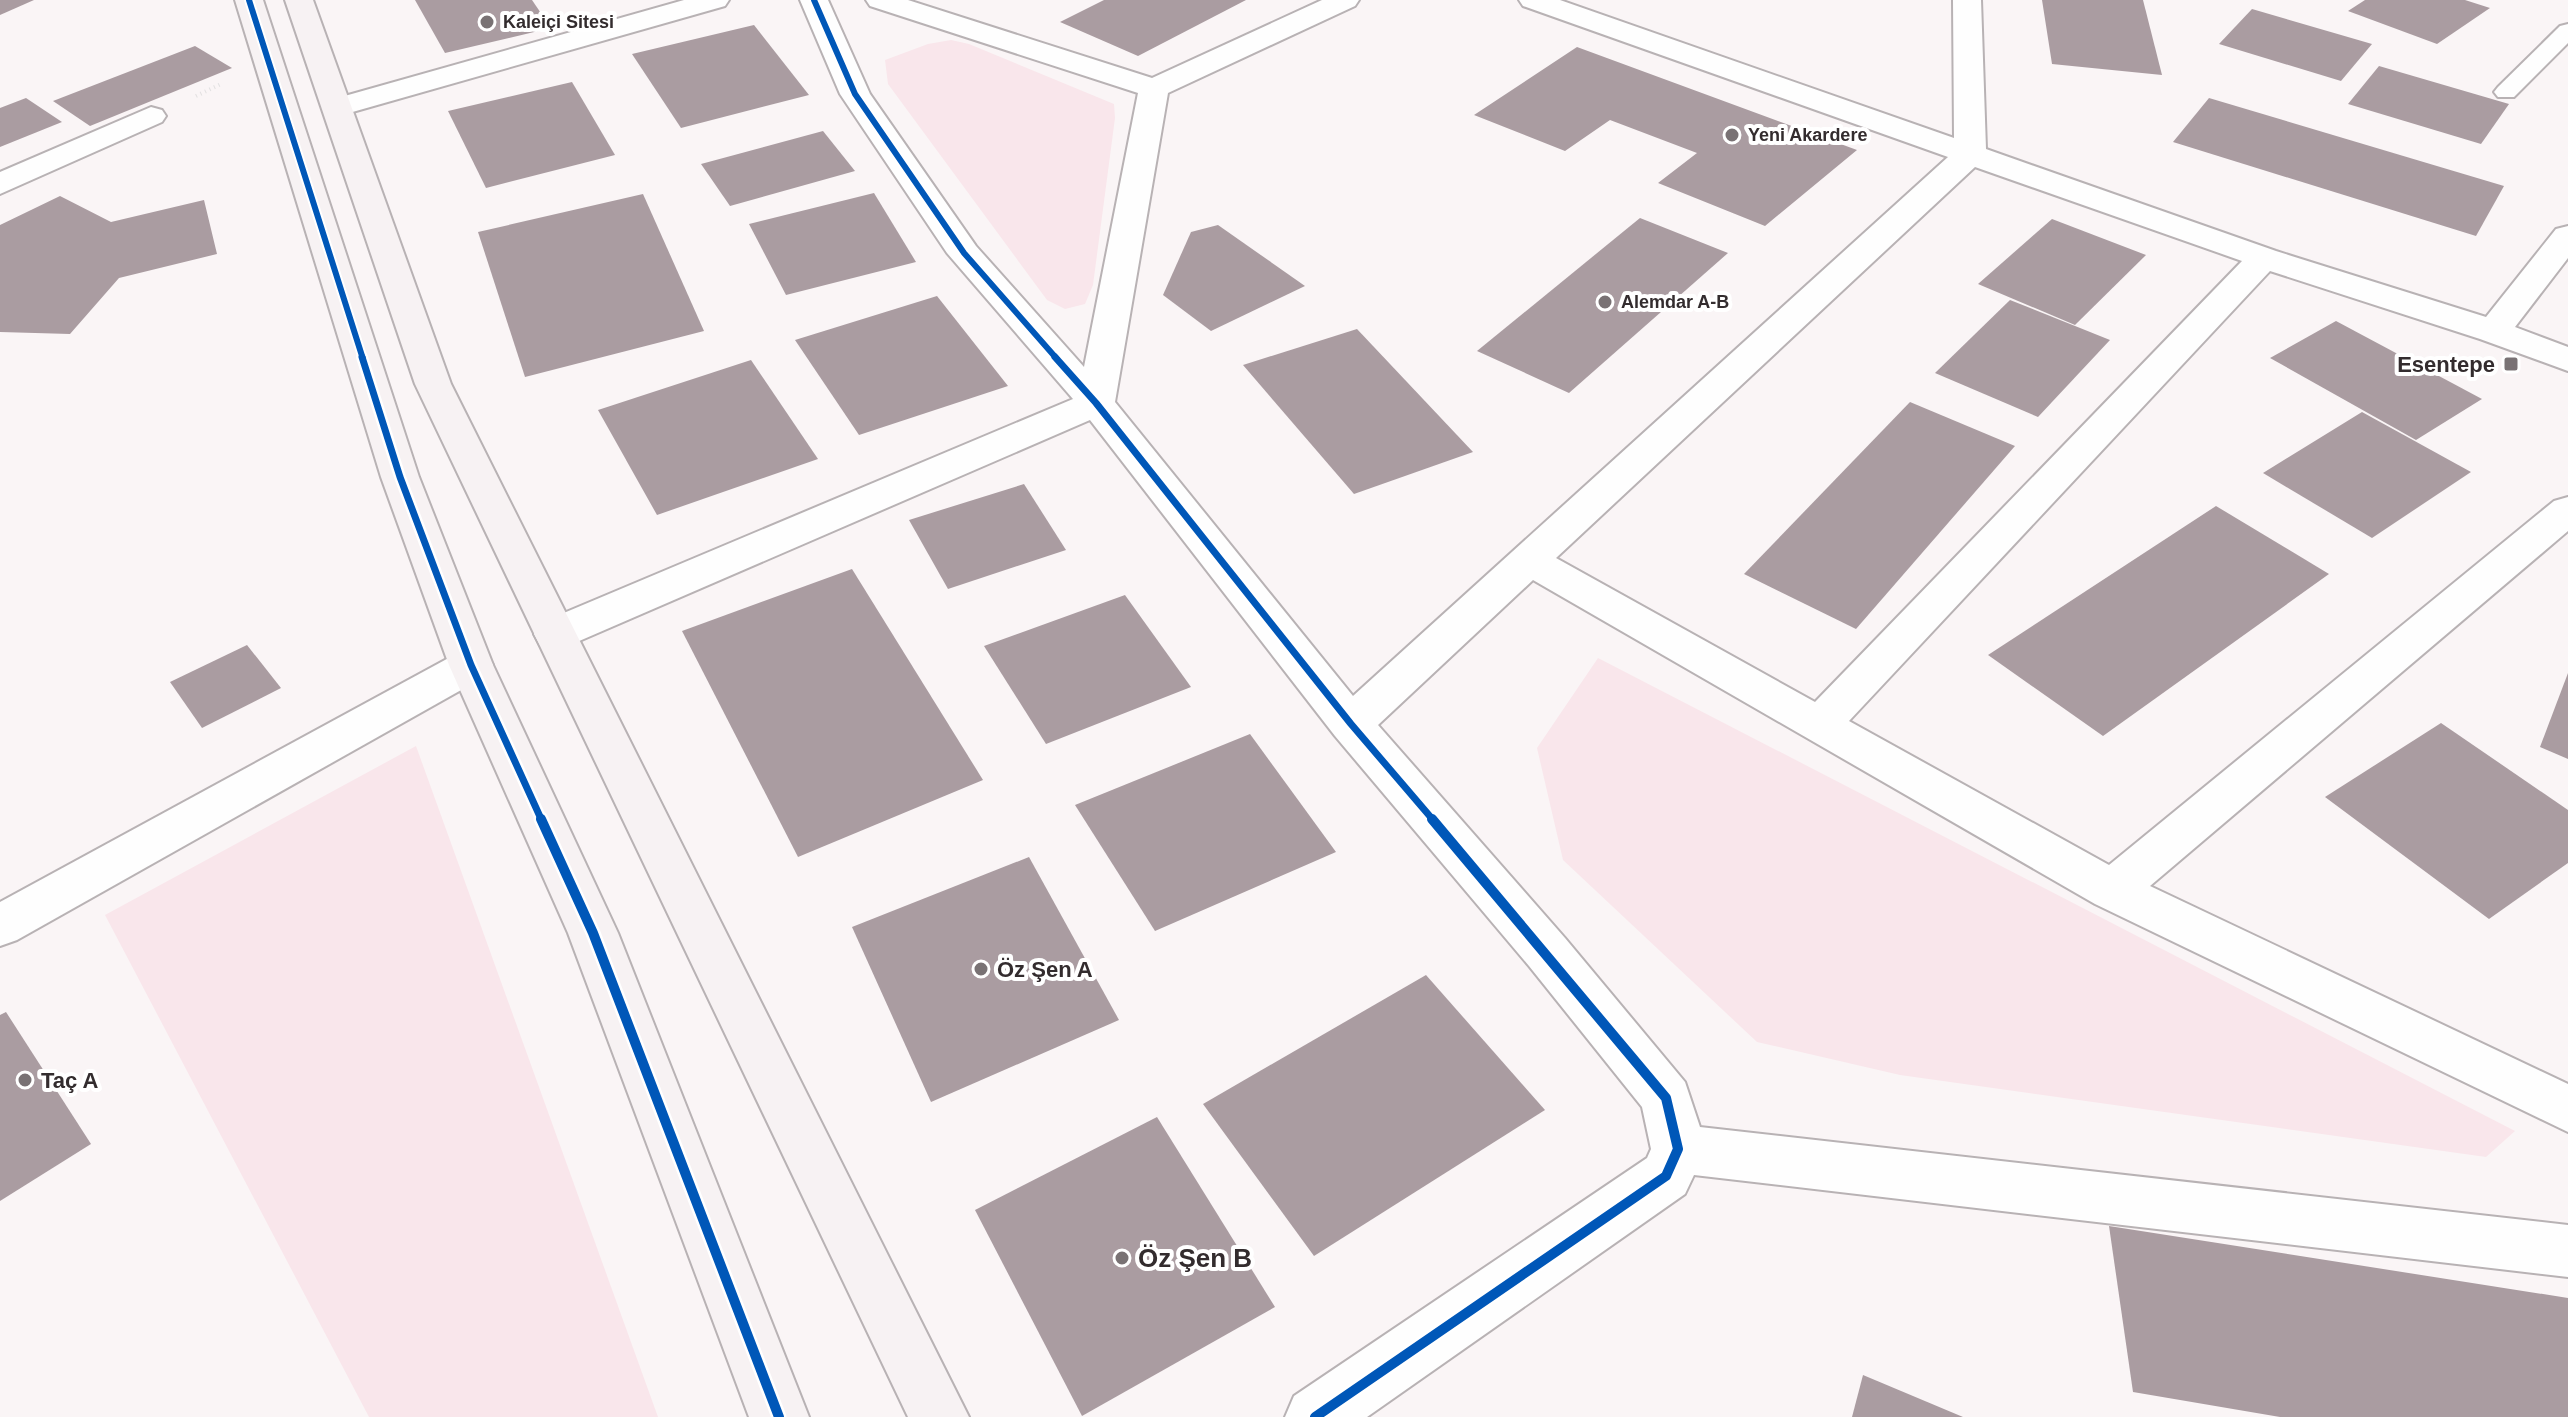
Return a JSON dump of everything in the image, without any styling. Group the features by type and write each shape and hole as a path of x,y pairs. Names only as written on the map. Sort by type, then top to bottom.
{"main road":[{"path":"249,0 400,477 471,665 593,933 779,1417"},
{"path":"299,0 433,384 939,1417"}],"street":[{"path":"338,107 715,0"},
{"path":"814,0 855,94 964,253 1096,403 1351,724 1547,952 1666,1098 1678,1149 1666,1176 1315,1417"},
{"path":"880,0 1154,88 1345,0"},
{"path":"1533,0 2264,258 2493,331 2568,360"},
{"path":"1351,724 1970,154 1967,0"},
{"path":"1096,403 1154,88"},
{"path":"0,184 151,116"},
{"path":"2493,331 2568,236"},
{"path":"1820,724 2264,258"},
{"path":"555,634 1096,403"},
{"path":"2112,890 2568,510"},
{"path":"1530,561 2112,890 2568,1109"},
{"path":"0,926 471,665"},
{"path":"1678,1149 2568,1251"}],"lane":[{"path":"2506,92 2568,31"}],"path":[{"path":"151,116 270,62"}],"shaded area":[{"path":"951,40 969,44 1114,104 1115,118 1093,285 1085,304 1065,309 1047,300 888,84 885,60 928,44"},
{"path":"1598,658 2515,1131 2486,1157 1900,1075 1757,1042 1563,860 1537,748"},
{"path":"416,746 658,1417 369,1417 105,915"}],"building":[{"path":"0,0 34,0 0,15"},
{"name":"Kaleiçi Sitesi","path":"415,0 532,0 551,28 445,53"},
{"path":"1104,0 1246,0 1138,56 1060,22"},
{"path":"2042,0 2143,0 2162,75 2052,64"},
{"path":"2365,0 2465,0 2490,8 2437,44 2348,11"},
{"path":"2252,9 2372,44 2341,81 2219,44"},
{"path":"754,25 809,95 681,128 632,54"},
{"path":"195,46 232,68 90,126 53,101"},
{"name":"Yeni Akardere","path":"1577,47 1857,150 1765,226 1658,183 1697,153 1610,120 1565,151 1474,115"},
{"path":"2379,66 2509,104 2481,144 2348,104"},
{"path":"572,82 615,155 486,188 448,111"},
{"path":"26,98 62,122 0,147 0,108"},
{"path":"2209,98 2504,186 2476,236 2173,142"},
{"path":"823,131 855,171 730,206 701,164"},
{"path":"874,193 916,262 786,295 749,224"},
{"path":"643,194 704,331 525,377 478,232"},
{"path":"60,196 111,222 204,200 217,254 119,278 70,334 0,332 0,225"},
{"name":"Alemdar A-B","path":"1640,218 1728,253 1569,393 1477,351"},
{"path":"2052,219 2146,255 2075,325 1978,284"},
{"path":"1218,225 1305,286 1211,331 1163,295 1191,232"},
{"path":"937,296 1008,386 859,435 795,340"},
{"path":"2010,300 2110,340 2038,417 1935,373"},
{"path":"2336,321 2482,399 2416,440 2270,358"},
{"path":"1357,329 1473,452 1354,494 1243,365"},
{"path":"751,360 818,459 657,515 598,410"},
{"path":"1910,402 2015,446 1856,629 1744,574"},
{"path":"2362,412 2471,472 2372,538 2263,473"},
{"path":"1024,484 1066,550 948,589 909,520"},
{"path":"2216,506 2329,574 2103,736 1988,655"},
{"path":"852,569 983,780 798,857 682,631"},
{"path":"1125,595 1191,687 1046,744 984,646"},
{"path":"247,645 281,688 202,728 170,682"},
{"path":"2568,673 2568,759 2540,747"},
{"path":"2441,723 2568,810 2568,863 2489,919 2325,797"},
{"path":"1250,734 1336,852 1155,931 1075,805"},
{"name":"Öz Şen A","path":"1029,857 1119,1020 931,1102 852,927"},
{"path":"1426,975 1545,1110 1314,1256 1203,1104"},
{"name":"Taç A","path":"6,1012 91,1144 0,1201 0,1015"},
{"name":"Öz Şen B","path":"1157,1117 1275,1307 1082,1416 975,1210"},
{"path":"2109,1226 2568,1298 2568,1417 2280,1417 2133,1392"},
{"path":"1863,1375 1963,1417 1852,1417"}],"cycle path":[{"path":"249,0 400,477 471,665 593,933 779,1417"},
{"path":"814,0 855,94 964,253 1096,403 1351,724 1547,952 1666,1098 1678,1149 1666,1176 1315,1417"}],"place":[{"name":"Kaleiçi Sitesi","path":"487,22"},
{"name":"Yeni Akardere","path":"1732,135"},
{"name":"Alemdar A-B","path":"1605,302"},
{"name":"Esentepe","path":"2511,364"},
{"name":"Öz Şen A","path":"981,969"},
{"name":"Taç A","path":"25,1080"},
{"name":"Öz Şen B","path":"1122,1258"}]}
